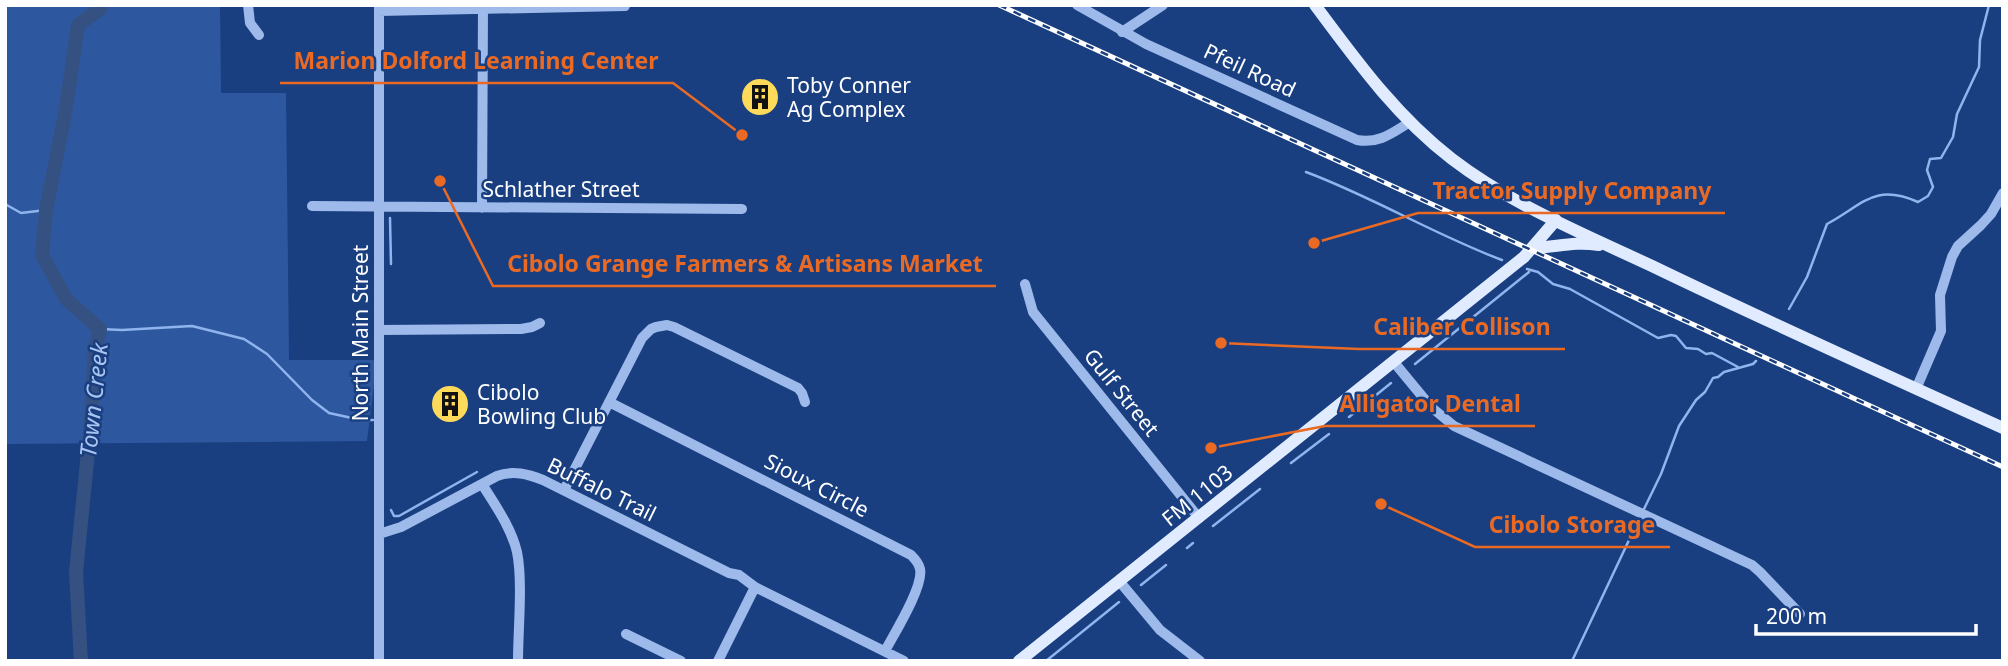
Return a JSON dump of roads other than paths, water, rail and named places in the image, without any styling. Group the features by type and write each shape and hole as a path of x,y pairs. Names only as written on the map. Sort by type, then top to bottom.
{"main road":[{"path":"1315,5 1378,88 1410,122 1475,176 1522,204 1611,247 2003,429"},
{"name":"FM 1103","path":"1019,661 1534,248 1556,220"},
{"path":"1534,248 1564,243 1611,247"}],"street":[{"path":"248,5 250,23 259,36"},
{"name":"Pfeil Road","path":"1077,5 1122,32 1357,140 1368,142 1380,139 1410,122"},
{"path":"1122,32 1164,5"},
{"path":"379,8 625,6"},
{"path":"482,208 483,7"},
{"name":"North Main Street","path":"379,8 379,661"},
{"path":"1916,388 1941,331 1940,295 1952,257 1958,246 1991,214 2003,193"},
{"name":"Schlather Street","path":"312,206 742,209"},
{"name":"Gulf Street","path":"1025,284 1033,313 1199,518"},
{"path":"379,330 521,329 540,323"},
{"path":"564,490 642,338 651,329 667,325 674,327 798,388 805,402"},
{"path":"1393,361 1431,407 1454,426 1752,565 1800,614"},
{"name":"Sioux Circle","path":"609,402 911,555 918,563 921,577 885,651"},
{"name":"Buffalo Trail","path":"379,534 401,527 503,474 516,473 544,480 729,573 739,575 755,587 904,661"},
{"path":"482,484 510,531 517,553 518,661"},
{"path":"1120,582 1160,630 1200,661"},
{"path":"718,661 755,587"},
{"path":"626,634 681,661"}],"waterway":[{"name":"Town Creek","path":"81,661 76,572 91,422 95,350 100,329 66,299 42,255 46,210 66,108 78,25 100,9 101,5"},
{"path":"1789,309 1807,277 1827,224 1860,203 1880,195 1903,197 1918,202 1928,196 1933,187 1927,170 1930,159 1941,158 1953,137 1957,114 1979,67 1980,40 1989,5"},
{"path":"1306,172 1502,260"},
{"path":"5,204 21,213 46,210"},
{"path":"390,218 391,264"},
{"path":"1527,269 1538,272 1553,284 1570,289 1658,338 1676,336 1686,348 1698,349 1706,354 1712,353 1738,367"},
{"path":"1415,364 1529,272"},
{"path":"100,329 192,326 244,339 267,354 312,400 329,413 373,420"},
{"path":"1644,509 1679,426 1696,400 1705,392 1713,378 1756,361"},
{"path":"1349,417 1391,383"},
{"path":"1291,463 1329,434"},
{"path":"391,510 394,516 399,516 477,472"},
{"path":"1213,526 1260,489"},
{"path":"1572,661 1638,521"},
{"path":"1187,548 1193,543"},
{"path":"1141,585 1166,565"},
{"path":"1046,661 1119,602"}],"railway":[{"path":"999,5 2003,467"}],"place":[{"name":"Toby Conner Ag Complex","path":"760,97"},
{"name":"Marion Dolford Learning Center","path":"742,135"},
{"name":"Cibolo Grange Farmers & Artisans Market","path":"440,181"},
{"name":"Tractor Supply Company","path":"1314,243"},
{"name":"Caliber Collison","path":"1221,343"},
{"name":"Cibolo Bowling Club","path":"450,404"},
{"name":"Alligator Dental","path":"1211,448"},
{"name":"Cibolo Storage","path":"1381,504"}]}
